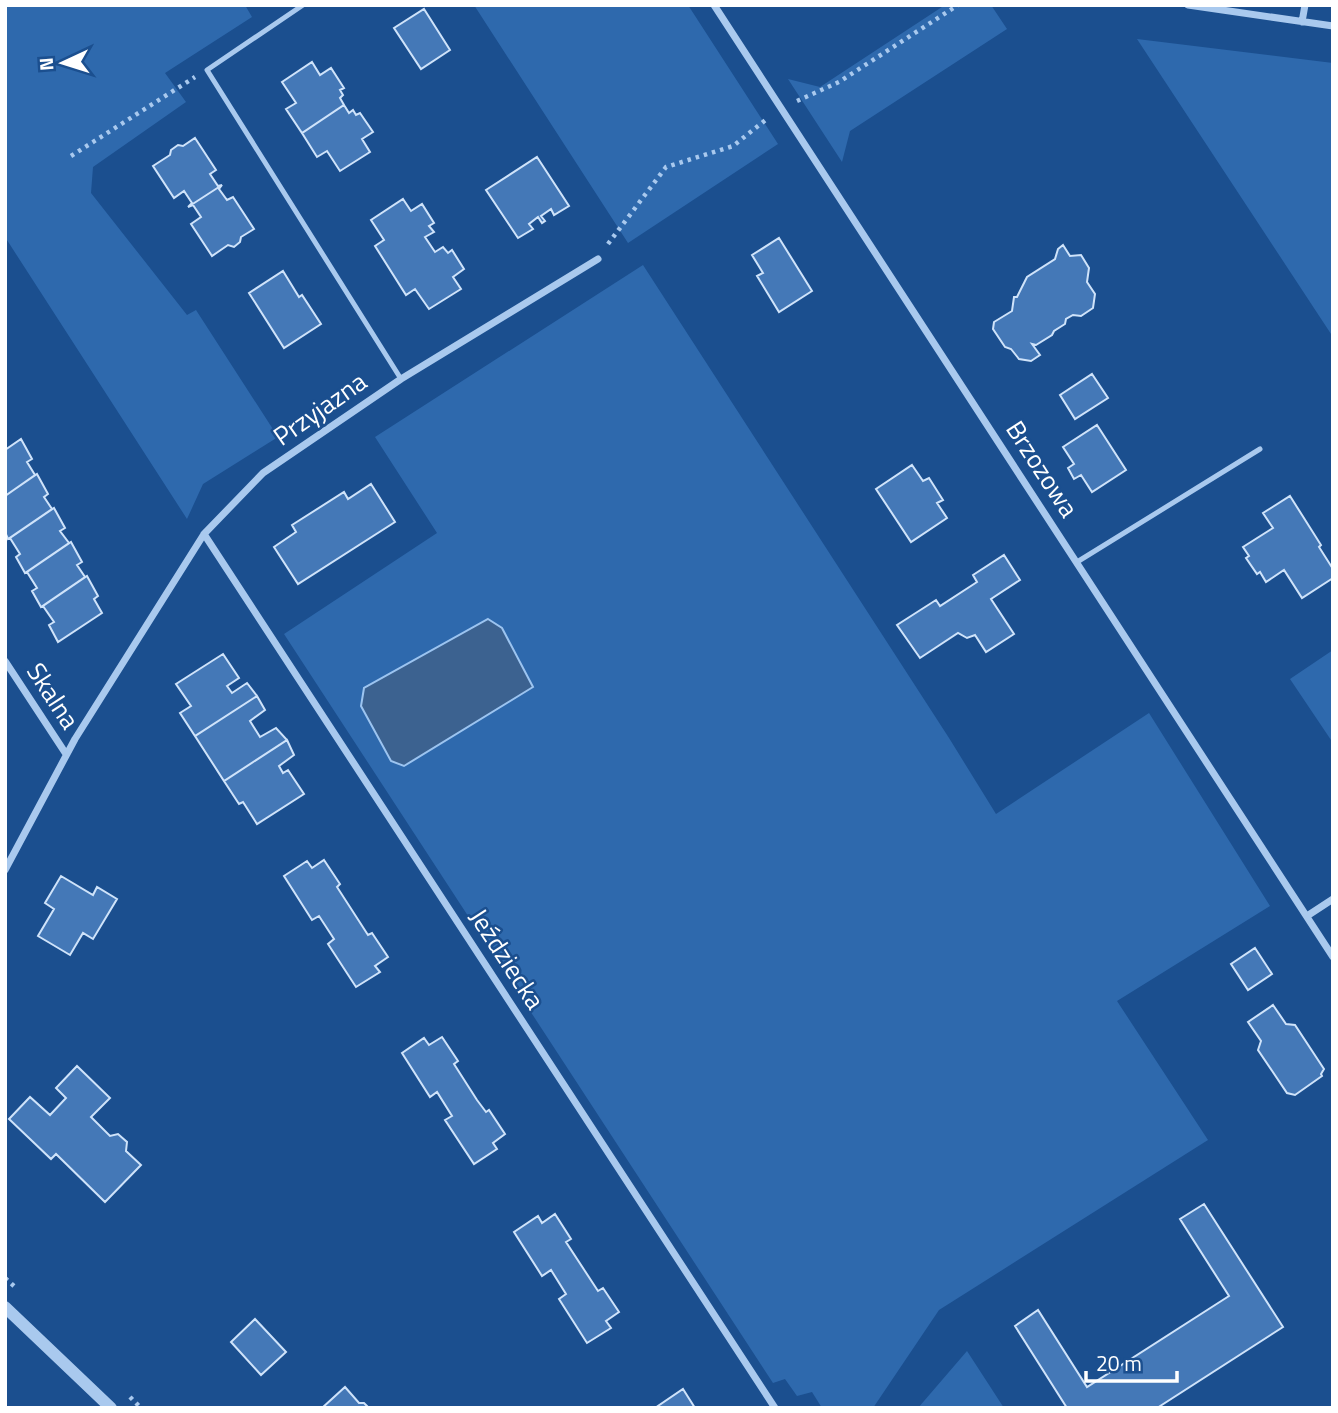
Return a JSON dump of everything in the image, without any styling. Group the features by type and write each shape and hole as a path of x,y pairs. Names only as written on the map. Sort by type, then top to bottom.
{"street":[{"name":"Brzozowa","path":"714,5 1333,957"},
{"path":"1188,5 1333,26"},
{"path":"1302,22 1305,5"},
{"name":"Przyjazna","path":"5,870 66,754 204,534 263,473 401,379 598,259"},
{"name":"Jeździecka","path":"204,534 775,1408"},
{"name":"Skalna","path":"5,661 66,754"},
{"path":"1307,916 1333,899"},
{"path":"5,1307 111,1408"}],"lane":[{"path":"303,5 207,69 401,379"},
{"path":"1077,562 1260,449"}],"path":[{"path":"598,259 666,167 733,146 780,108 839,82 958,5"},
{"path":"71,156 207,69"}],"shaded area":[{"path":"5,5 245,5 252,17 165,73 186,102 93,167 91,193 187,315 196,310 278,437 203,484 187,519 5,237"},
{"path":"474,5 688,5 778,144 628,243"},
{"path":"945,5 991,5 1007,29 850,131 842,162 788,79 820,87"},
{"path":"1137,39 1333,63 1333,337"},
{"path":"643,265 996,814 1149,713 1270,906 1117,1001 1208,1140 939,1310 873,1408 822,1408 812,1392 797,1396 785,1379 773,1383 284,634 437,533 375,437"},
{"path":"488,619 502,628 533,687 404,766 391,761 361,706 364,688"},
{"path":"1333,650 1333,743 1290,679"},
{"path":"967,1351 1004,1408 918,1408"}],"building":[{"path":"424,9 450,50 421,69 394,28"},
{"path":"312,62 320,75 331,68 344,88 340,90 343,95 340,98 344,105 302,133 286,109 296,103 282,82"},
{"path":"344,105 349,113 353,110 356,115 360,113 373,132 362,139 370,152 340,171 327,151 317,157 302,133"},
{"path":"195,138 216,170 210,174 218,186 222,185 188,207 192,203 184,191 174,198 153,166 170,155 171,150 178,145 183,146"},
{"path":"537,157 569,206 554,215 551,209 541,216 545,221 542,223 538,217 529,224 533,229 518,238 486,190"},
{"path":"222,185 219,189 227,200 233,197 254,229 241,237 234,247 228,245 212,256 191,224 201,217 193,205 188,207"},
{"path":"403,199 411,211 422,204 434,223 429,226 434,232 425,237 435,252 443,247 448,253 452,250 464,269 453,277 461,289 429,309 415,289 406,295 375,246 384,240 371,220"},
{"path":"779,238 812,291 779,312 757,276 763,273 752,255"},
{"path":"1063,245 1070,256 1081,255 1089,268 1087,282 1095,294 1093,308 1081,316 1073,315 1066,319 1065,324 1052,335 1036,345 1032,344 1040,355 1031,361 1019,359 1011,349 1005,347 993,329 994,322 1012,311 1014,297 1017,297 1027,277 1055,259 1058,249"},
{"path":"283,271 299,297 302,295 321,324 284,348 249,293"},
{"path":"1092,374 1108,398 1075,419 1060,395"},
{"path":"1097,425 1126,470 1092,492 1081,475 1074,479 1068,468 1074,464 1063,447"},
{"path":"21,439 32,459 27,462 35,475 5,496 5,450"},
{"path":"912,465 923,481 929,478 943,500 937,503 947,518 911,542 876,489"},
{"path":"37,474 48,494 44,497 52,509 8,539 5,532 5,496"},
{"path":"371,484 395,522 298,584 274,547 296,532 292,525 344,492 348,499"},
{"path":"1290,496 1333,569 1333,578 1302,598 1284,570 1266,582 1246,558 1249,556 1243,547 1273,528 1263,513"},
{"path":"54,508 65,528 60,531 69,543 25,573 16,557 20,554 10,538"},
{"path":"71,542 82,562 77,565 85,577 41,607 32,591 37,588 27,572"},
{"path":"1004,555 1020,580 991,599 1014,634 986,652 975,635 967,638 958,633 920,658 897,625 936,600 940,606 977,582 973,575"},
{"path":"87,576 98,596 94,599 102,613 58,642 49,625 54,622 43,606"},
{"path":"223,654 239,678 227,686 232,693 247,683 257,696 195,736 180,713 191,706 176,684"},
{"path":"257,696 265,710 250,721 260,737 276,728 287,740 224,781 195,736"},
{"path":"287,740 294,755 279,766 283,773 288,770 304,794 257,824 243,802 239,804 224,781"},
{"path":"324,860 340,884 337,887 368,935 372,933 388,957 375,966 380,972 356,987 328,944 334,939 319,916 312,920 284,876 307,861 312,868"},
{"path":"61,876 93,895 97,887 117,899 93,939 83,933 70,955 38,936 54,909 45,903"},
{"path":"1255,948 1272,974 1248,990 1231,964"},
{"path":"1273,1005 1286,1024 1295,1025 1324,1069 1322,1076 1295,1095 1287,1093 1258,1050 1261,1041 1248,1022"},
{"path":"442,1037 458,1061 454,1064 477,1100 486,1112 489,1110 505,1134 493,1143 497,1149 474,1164 445,1120 452,1116 437,1092 430,1097 402,1053 424,1038 429,1045"},
{"path":"77,1066 110,1098 91,1117 110,1136 118,1134 127,1142 126,1151 141,1165 105,1202 56,1154 51,1159 9,1119 30,1097 50,1115 66,1098 56,1088"},
{"path":"1204,1204 1283,1327 1157,1408 1067,1408 1015,1326 1038,1310 1087,1387 1229,1296 1180,1219"},
{"path":"555,1214 571,1239 566,1242 598,1291 603,1288 619,1312 606,1321 611,1328 587,1343 559,1299 566,1294 551,1270 542,1276 514,1232 538,1216 542,1223"},
{"path":"255,1319 286,1352 261,1375 231,1342"},
{"path":"345,1387 359,1403 364,1403 369,1408 322,1408"},
{"path":"683,1389 695,1408 655,1408"}]}
